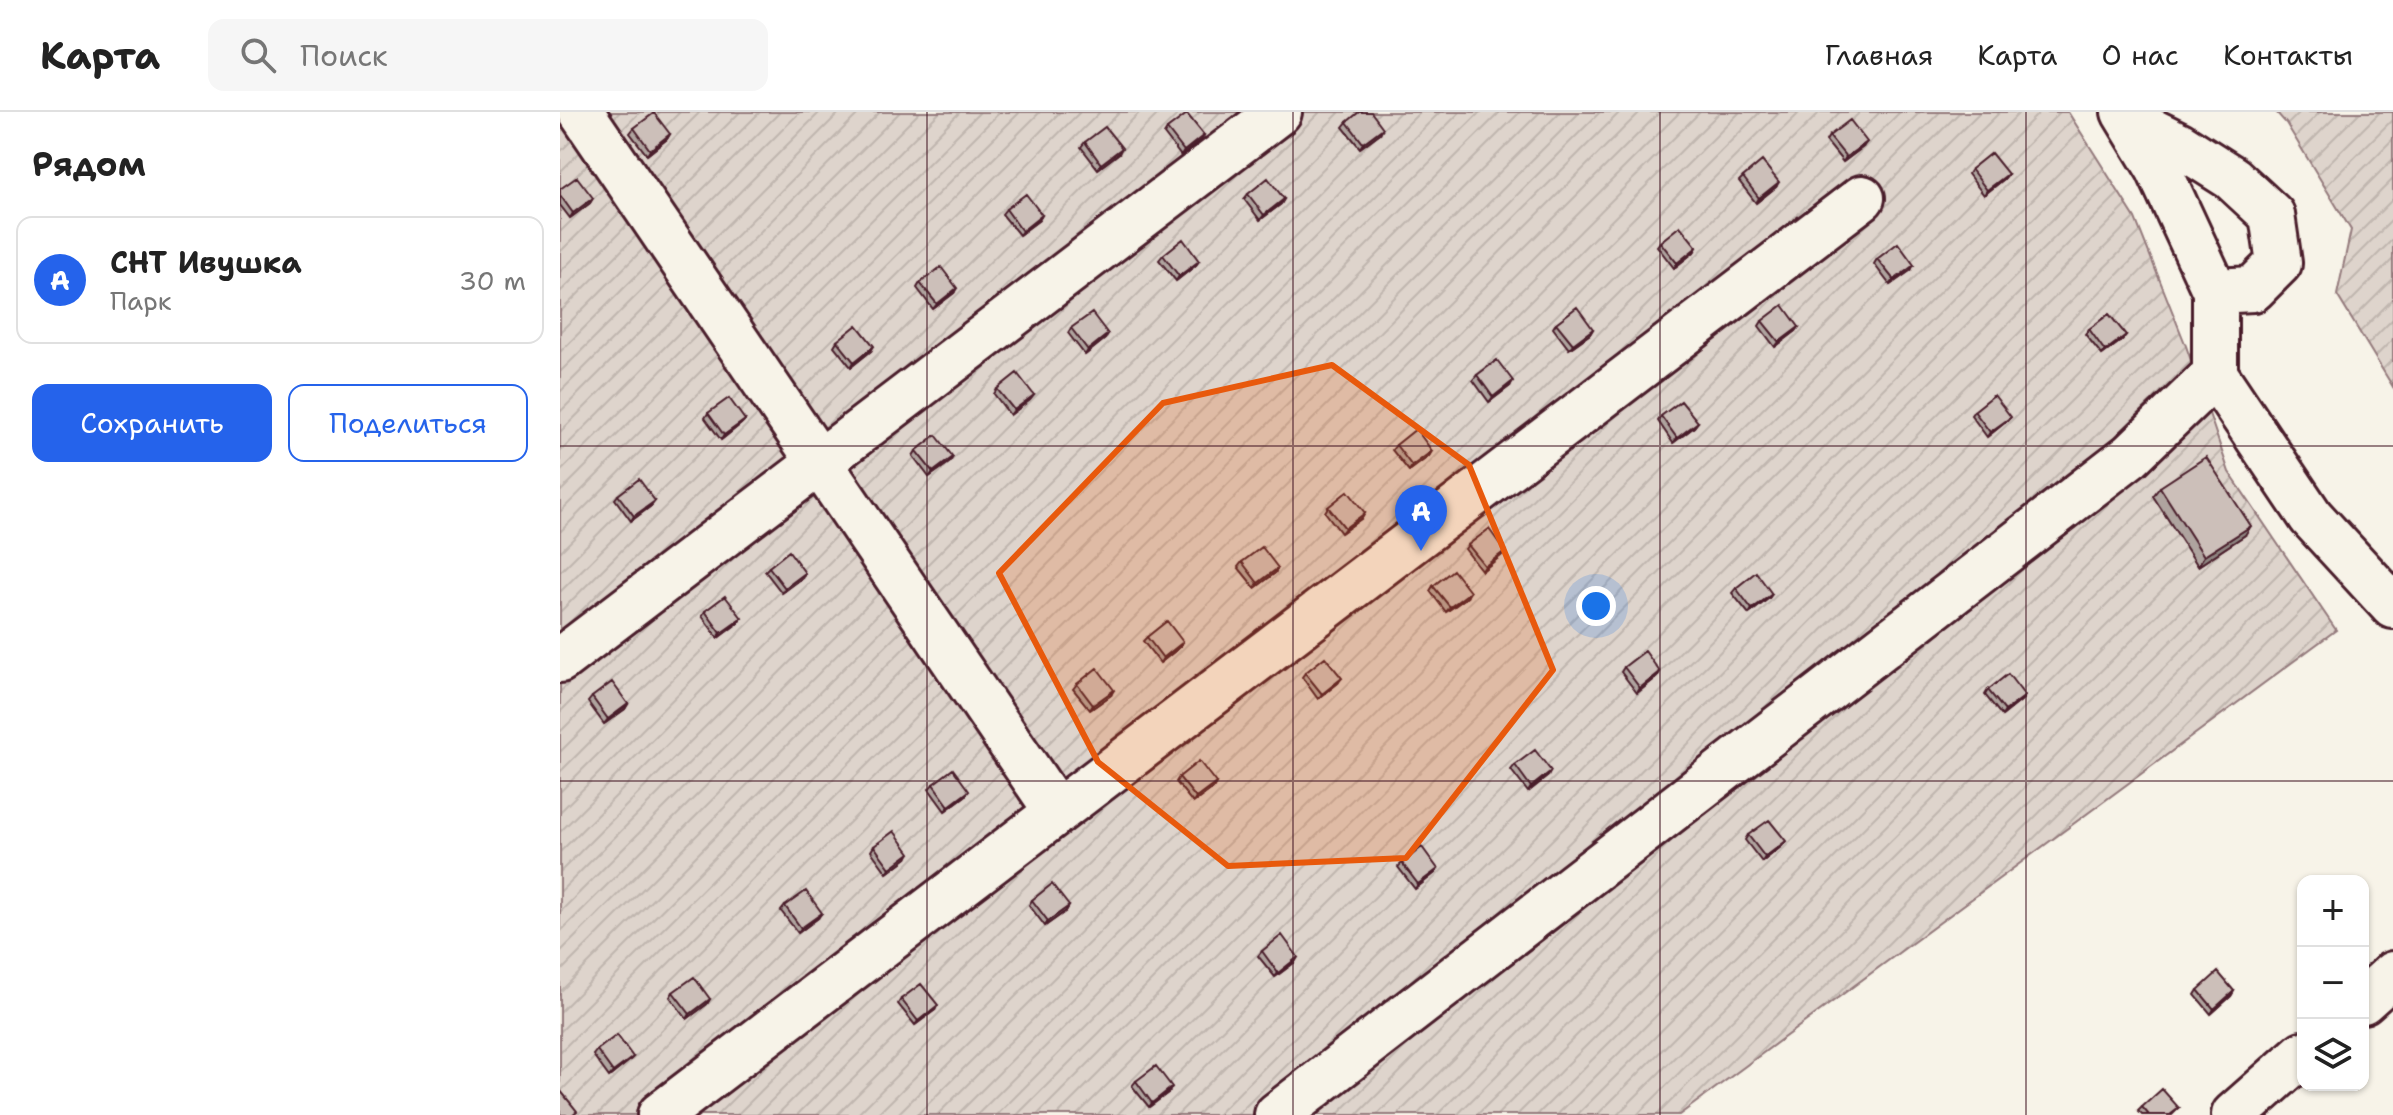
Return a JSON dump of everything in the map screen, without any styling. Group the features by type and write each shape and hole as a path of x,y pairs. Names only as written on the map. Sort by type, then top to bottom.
{"street":[{"path":"560,126 580,112 1057,812"},
{"path":"560,660 1279,112"},
{"path":"2127,116 2158,168 2215,291 2215,374 2311,517 2393,606"},
{"path":"2127,116 2232,178 2272,215 2279,263 2253,289 2215,291"},
{"path":"660,1115 1862,198"},
{"path":"1277,1115 2131,455 2215,374"},
{"path":"2369,996 2393,974"},
{"path":"2234,1115 2297,1059"}],"highlighted area":[{"path":"1332,365 1469,465 1553,670 1406,858 1228,866 1098,762 999,573 1163,403"}],"shaded area":[{"path":"560,112 2068,112 2135,218 2186,346 2229,472 2336,630 1679,1115 560,1115"},
{"path":"2276,112 2393,112 2393,387 2337,295 2351,230 2286,123"}],"building":[{"path":"1359,112 1371,112 1383,128 1363,143 1347,122"},
{"path":"654,113 670,134 650,150 634,128"},
{"path":"1187,114 1204,135 1184,151 1167,129"},
{"path":"1850,120 1867,142 1846,157 1829,136"},
{"path":"1105,127 1122,148 1101,164 1085,142"},
{"path":"1991,153 2008,174 1987,190 1971,169"},
{"path":"1762,161 1779,182 1759,198 1743,177"},
{"path":"577,177 593,198 573,213 560,195 560,189"},
{"path":"1268,178 1284,199 1264,215 1248,194"},
{"path":"1026,194 1042,215 1022,231 1006,209"},
{"path":"1680,226 1697,247 1677,263 1660,242"},
{"path":"1183,239 1199,261 1179,276 1163,255"},
{"path":"1898,243 1914,265 1894,280 1877,259"},
{"path":"941,267 957,288 937,304 920,283"},
{"path":"1783,305 1799,327 1779,342 1762,321"},
{"path":"1577,307 1593,329 1573,344 1556,323"},
{"path":"1092,313 1108,334 1088,350 1071,328"},
{"path":"2109,314 2126,335 2105,351 2089,329"},
{"path":"857,325 874,346 854,362 837,341"},
{"path":"1497,360 1513,381 1493,397 1477,375"},
{"path":"1017,373 1034,395 1014,410 997,389"},
{"path":"1994,395 2011,417 1990,432 1974,411"},
{"path":"729,398 745,420 724,435 708,413"},
{"path":"1681,401 1698,422 1677,438 1661,416"},
{"path":"1416,429 1432,451 1412,466 1396,445"},
{"path":"936,435 953,457 933,472 916,451"},
{"path":"2206,457 2251,526 2204,556 2160,487"},
{"path":"639,479 655,501 634,516 618,495"},
{"path":"1348,491 1365,513 1345,528 1328,507"},
{"path":"1489,529 1505,551 1485,566 1468,545"},
{"path":"1262,547 1278,568 1258,583 1242,562"},
{"path":"789,551 805,573 785,588 769,567"},
{"path":"1453,570 1470,592 1450,607 1433,586"},
{"path":"1756,572 1772,594 1752,609 1736,588"},
{"path":"725,596 742,618 721,633 705,611"},
{"path":"1167,621 1183,642 1163,658 1147,637"},
{"path":"1645,651 1660,672 1640,688 1624,667"},
{"path":"1325,657 1342,678 1322,694 1305,673"},
{"path":"1097,668 1114,690 1093,705 1077,684"},
{"path":"2008,674 2025,696 2005,711 1988,690"},
{"path":"612,682 628,704 608,719 592,697"},
{"path":"1535,750 1551,771 1531,787 1515,765"},
{"path":"1199,761 1216,783 1196,798 1179,777"},
{"path":"953,769 969,791 949,806 933,784"},
{"path":"1769,820 1786,841 1765,857 1748,835"},
{"path":"894,831 910,853 890,868 874,846"},
{"path":"1422,847 1438,869 1418,884 1402,863"},
{"path":"1052,884 1069,906 1048,921 1032,900"},
{"path":"806,891 822,913 801,928 785,906"},
{"path":"1282,935 1298,957 1278,973 1262,951"},
{"path":"2218,972 2234,991 2214,1009 2198,990"},
{"path":"694,977 710,999 690,1014 673,992"},
{"path":"921,984 938,1005 918,1021 901,999"},
{"path":"617,1035 633,1057 613,1072 597,1050"},
{"path":"1156,1066 1172,1087 1152,1103 1136,1081"},
{"path":"2162,1089 2179,1108 2170,1115 2149,1115 2142,1107"},
{"path":"560,1090 577,1111 572,1115 560,1115"}],"place":[{"name":"СНТ Ивушка","path":"1421,551"}]}
